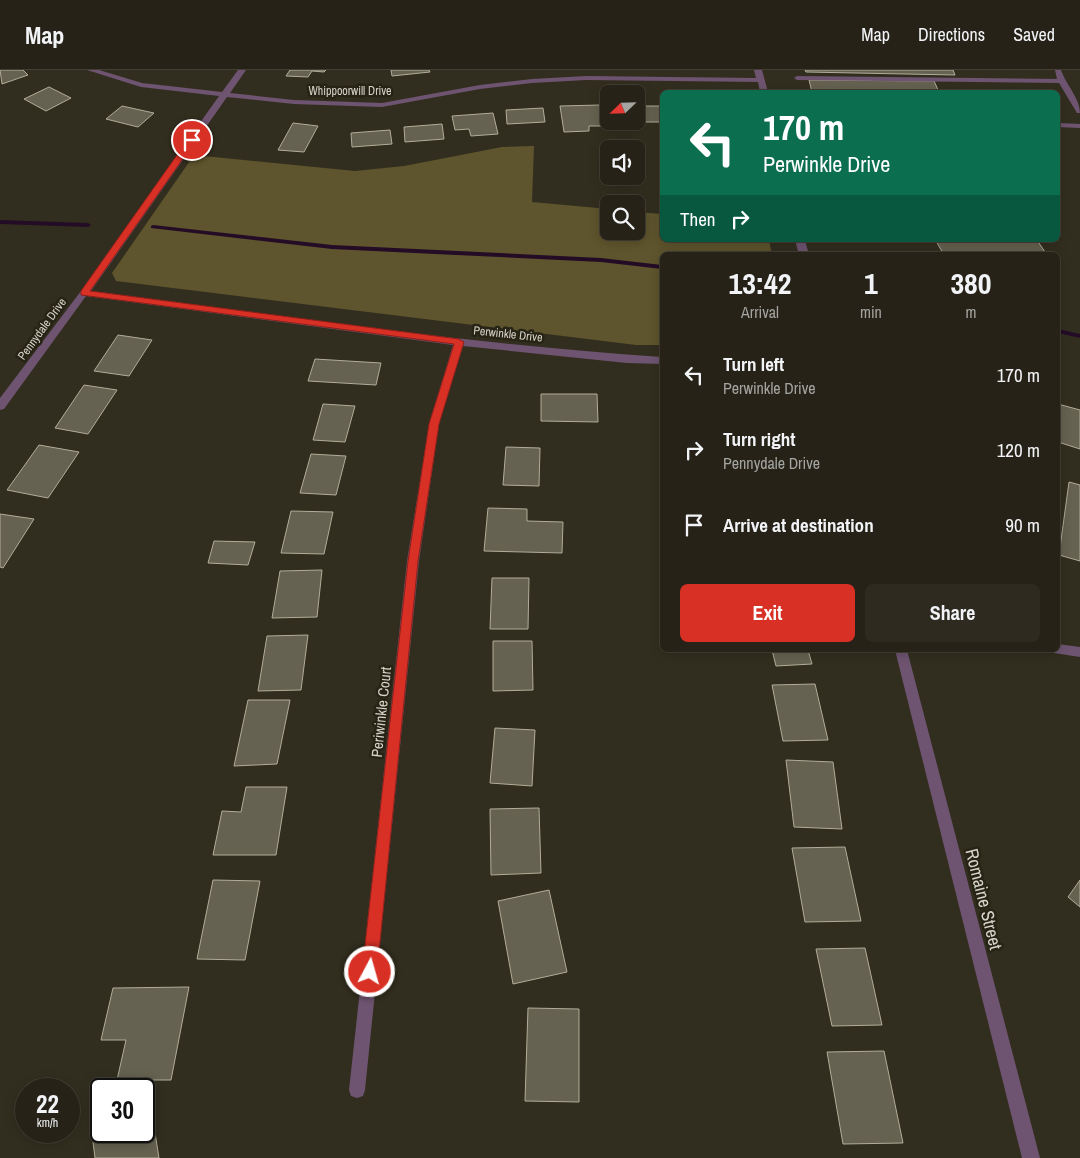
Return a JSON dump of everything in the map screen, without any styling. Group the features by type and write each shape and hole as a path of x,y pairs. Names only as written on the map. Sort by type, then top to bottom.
{"street":[{"name":"Whippoorwill Drive","path":"91,70 141,85 224,95 294,102 382,104 480,87 532,81 586,78 760,80"},
{"name":"Pennydale Drive","path":"0,406 84,293 242,70"},
{"path":"758,70 763,90"},
{"path":"1060,125 1080,126"},
{"name":"Perwinkle Drive","path":"84,293 459,342 627,359 660,360"},
{"name":"Periwinkle Court","path":"357,1090 413,561 434,424 459,342"},
{"name":"Romaine Street","path":"902,652 1031,1158"}],"lane":[{"path":"1058,70 1061,81 1080,111"},
{"path":"797,78 1061,81"},
{"path":"1060,649 1080,652"}],"shaded area":[{"path":"534,146 532,202 600,208 600,240 645,240 645,213 660,214 660,242 769,242 771,252 660,252 660,345 636,345 116,281 112,273 194,155 355,171 404,166 502,147"}],"building":[{"path":"0,70 23,70 28,75 2,84"},
{"path":"290,70 326,70 324,72 312,71 308,77 286,76"},
{"path":"391,70 429,70 430,72 392,76"},
{"path":"805,70 953,70 955,75 806,72"},
{"path":"809,80 934,81 938,90 812,90"},
{"path":"49,87 71,98 46,111 24,99"},
{"path":"600,105 600,126 589,126 589,131 564,132 560,106"},
{"path":"122,106 154,113 138,127 106,119"},
{"path":"645,106 660,106 660,122 645,122"},
{"path":"543,108 545,122 507,124 506,110"},
{"path":"493,113 498,134 471,136 469,129 455,130 452,116"},
{"path":"293,123 318,126 304,152 278,150"},
{"path":"442,124 444,139 405,142 404,127"},
{"path":"390,130 392,144 352,147 351,133"},
{"path":"937,242 1038,242 1045,252 942,252"},
{"path":"118,335 152,340 129,376 94,371"},
{"path":"315,359 381,363 376,385 308,381"},
{"path":"84,385 117,390 88,434 55,428"},
{"path":"541,394 597,394 598,422 541,421"},
{"path":"323,404 355,406 345,442 313,440"},
{"path":"1060,405 1080,410 1080,449 1060,443"},
{"path":"39,445 79,452 48,498 7,490"},
{"path":"506,447 540,448 539,486 503,485"},
{"path":"311,454 346,456 336,495 300,493"},
{"path":"1069,482 1080,485 1080,561 1060,555"},
{"path":"488,508 527,509 527,521 563,522 562,553 484,551"},
{"path":"291,511 333,512 324,554 281,553"},
{"path":"0,514 34,519 3,568 0,567"},
{"path":"214,541 255,542 248,565 208,563"},
{"path":"322,570 317,617 272,618 280,571"},
{"path":"492,578 529,578 528,629 490,629"},
{"path":"308,635 301,690 258,691 267,636"},
{"path":"493,641 532,641 533,690 493,691"},
{"path":"772,652 809,652 812,664 776,666"},
{"path":"815,684 828,740 783,741 772,685"},
{"path":"248,700 290,700 277,764 234,766"},
{"path":"495,728 535,730 532,786 490,783"},
{"path":"786,760 833,762 842,829 794,827"},
{"path":"246,787 287,787 276,855 213,855 222,811 241,812"},
{"path":"539,808 541,873 491,875 490,809"},
{"path":"845,847 861,921 805,922 792,848"},
{"path":"213,880 260,881 245,960 197,959"},
{"path":"1080,880 1080,907 1068,897"},
{"path":"549,890 567,972 513,984 498,901"},
{"path":"865,948 882,1025 832,1026 816,949"},
{"path":"189,987 171,1080 117,1078 126,1040 101,1040 113,988"},
{"path":"528,1008 579,1009 579,1102 525,1101"},
{"path":"884,1051 903,1143 843,1144 827,1052"},
{"path":"155,1133 159,1158 95,1158 93,1143 155,1143"}],"waterway":[{"path":"0,222 88,225"},
{"path":"153,227 332,247 601,260 660,267"},
{"path":"1060,331 1080,336"}],"route":[{"path":"192,140 84,293 459,342 434,424 413,561 370,972"}]}
